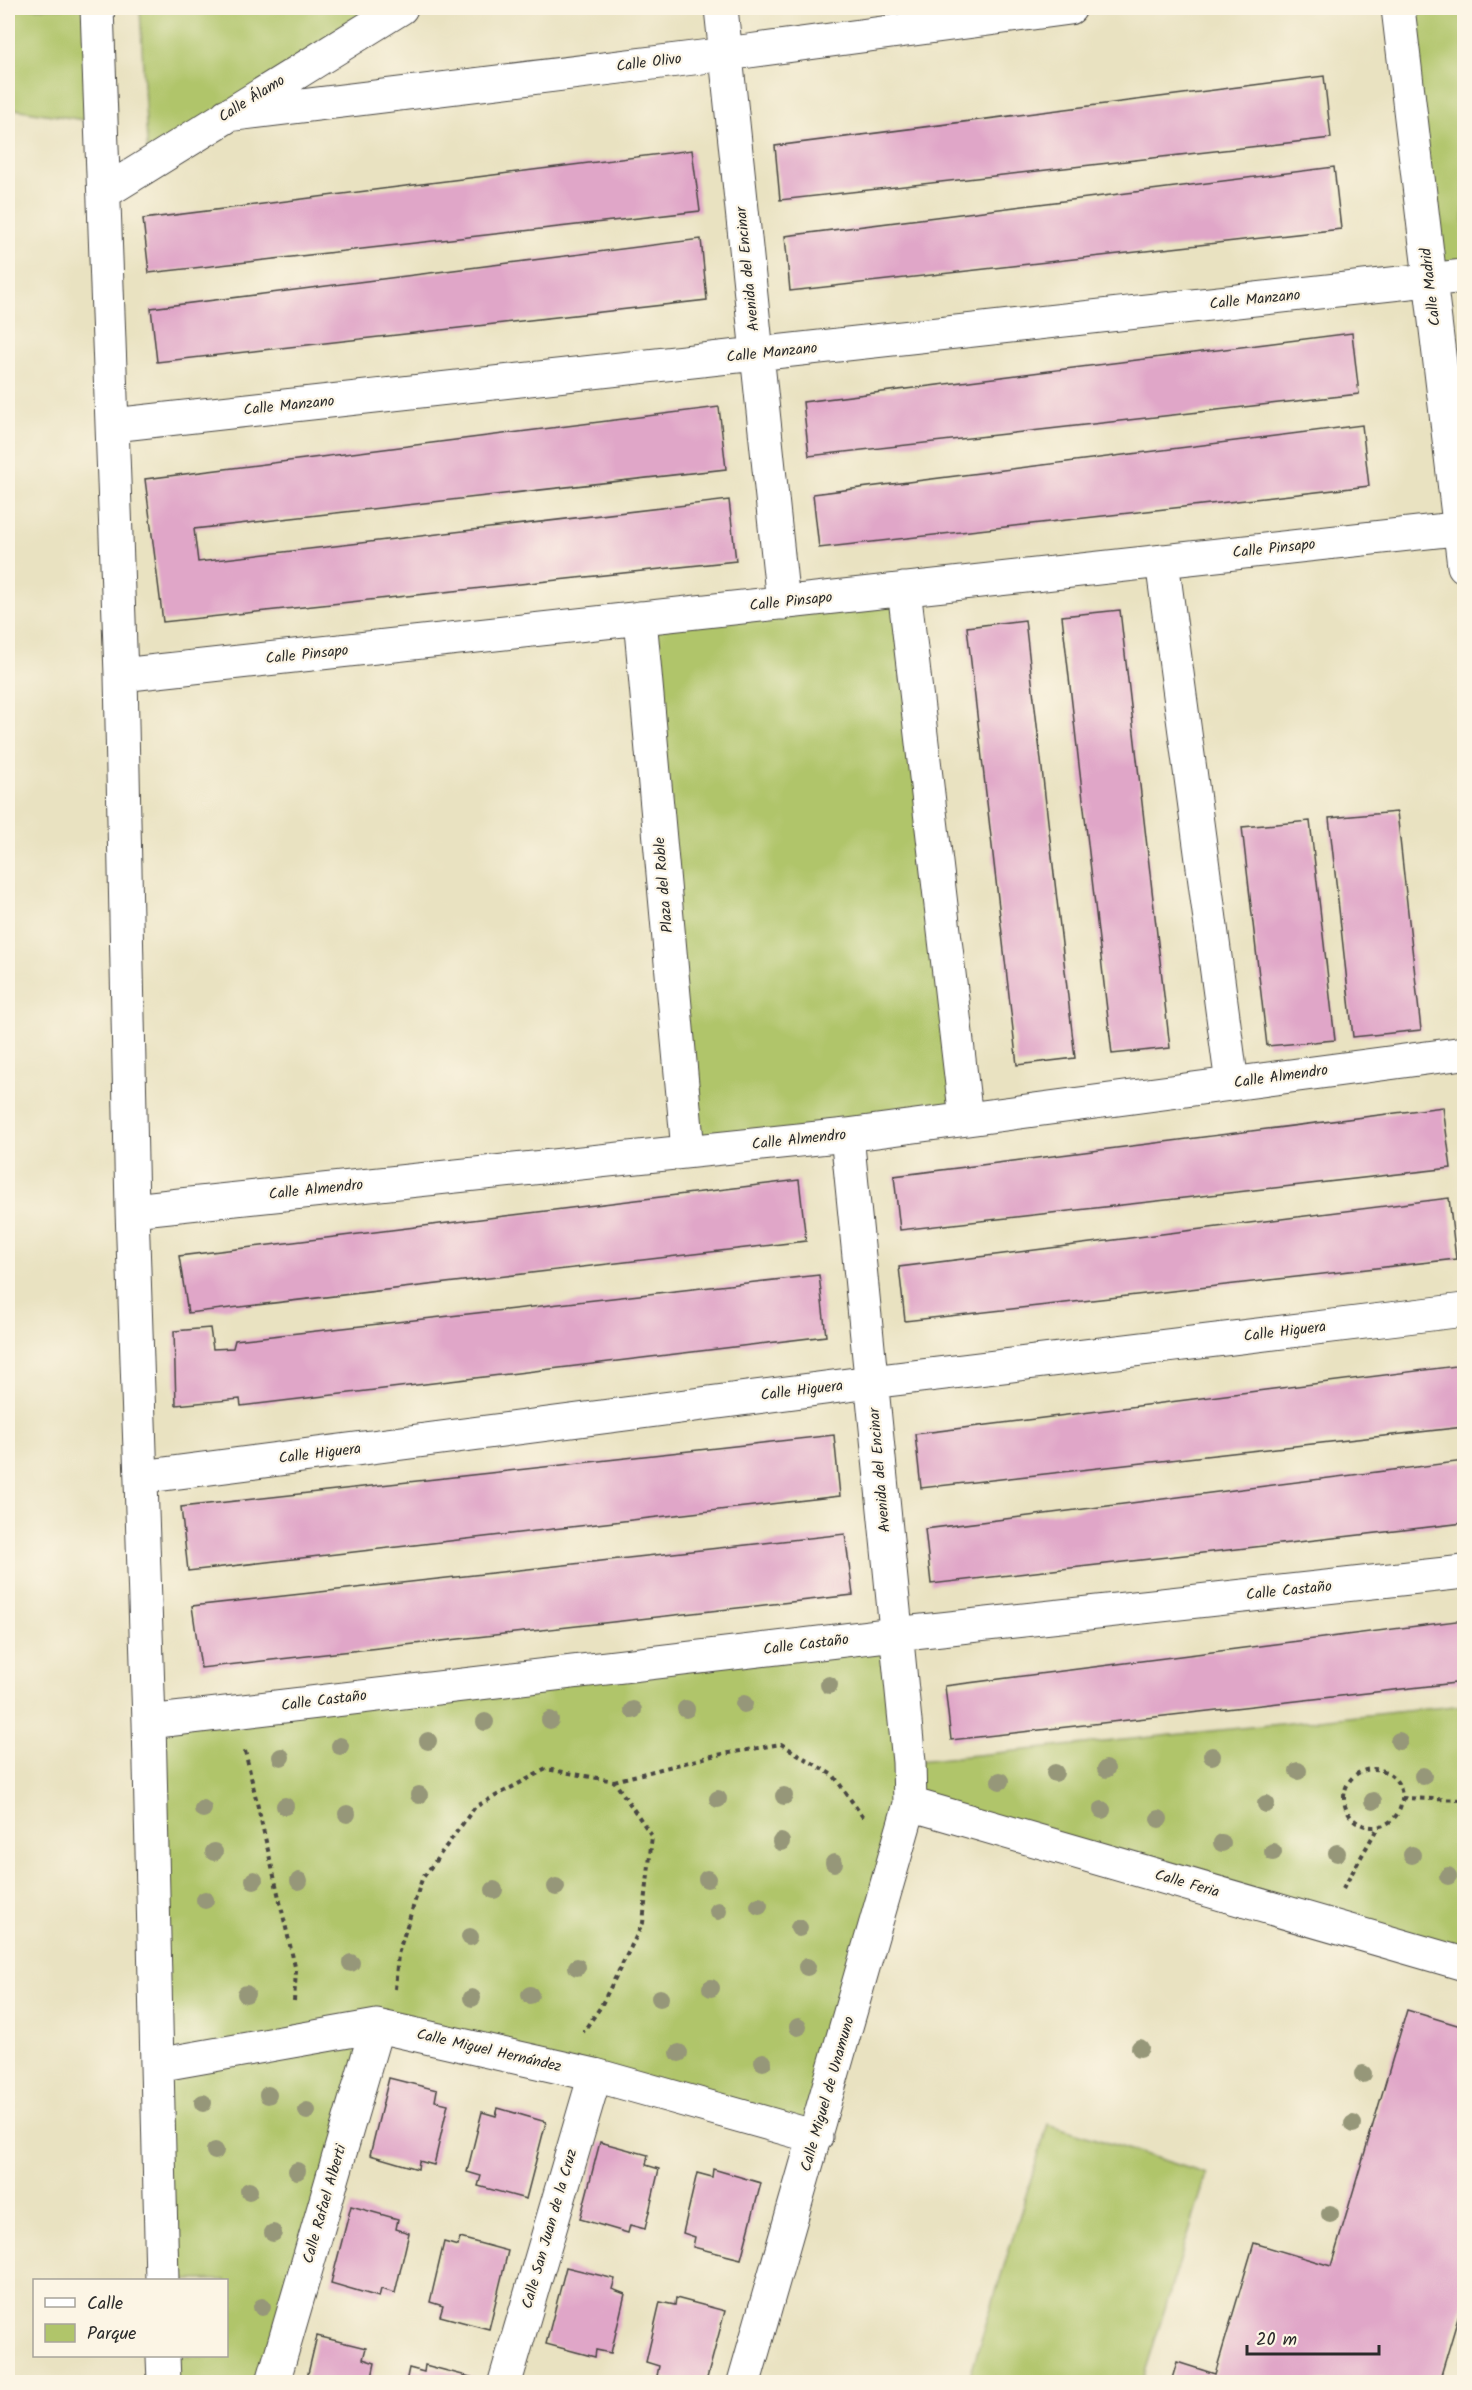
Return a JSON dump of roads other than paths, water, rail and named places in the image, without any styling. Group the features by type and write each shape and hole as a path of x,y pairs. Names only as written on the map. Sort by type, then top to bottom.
{"street":[{"path":"97,8 121,675 132,1210 149,1722 162,2279"},
{"name":"Calle Álamo","path":"105,192 401,8"},
{"name":"Avenida del Encinar","path":"721,8 783,603"},
{"name":"Calle Olivo","path":"227,115 726,54 1070,8"},
{"name":"Calle Madrid","path":"1398,8 1430,280 1455,408 1464,566"},
{"name":"Calle Manzano","path":"113,426 1464,276"},
{"name":"Calle Pinsapo","path":"121,675 1462,528"},
{"path":"1162,561 1232,1084"},
{"path":"904,589 966,1119"},
{"name":"Plaza del Roble","path":"640,618 688,1151"},
{"name":"Calle Almendro","path":"132,1210 847,1135 1464,1053"},
{"name":"Avenida del Encinar","path":"847,1135 909,1762 910,1804"},
{"name":"Calle Higuera","path":"141,1477 871,1382 1464,1310"},
{"name":"Calle Castaño","path":"149,1722 896,1634 1464,1572"},
{"name":"Calle Miguel de Unamuno","path":"744,2382 910,1804"},
{"name":"Calle Feria","path":"910,1804 1464,1964"},
{"name":"Calle Miguel Hernández","path":"157,2065 292,2041 385,2028 595,2075 816,2137"},
{"name":"Calle Rafael Alberti","path":"273,2382 385,2028"},
{"name":"Calle San Juan de la Cruz","path":"505,2382 595,2075"},
{"path":"163,2357 164,2382"}]}
